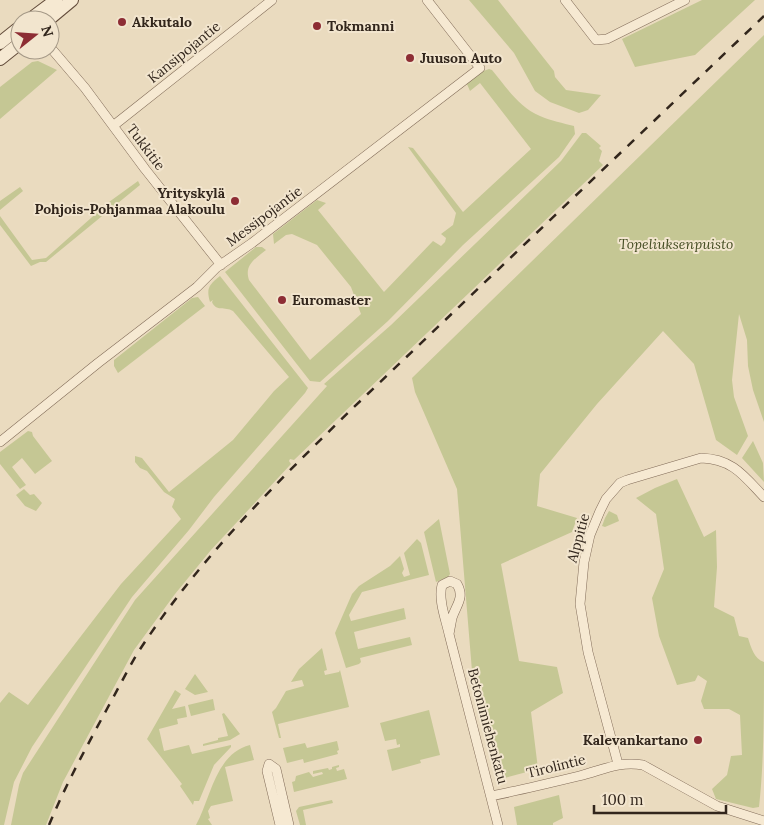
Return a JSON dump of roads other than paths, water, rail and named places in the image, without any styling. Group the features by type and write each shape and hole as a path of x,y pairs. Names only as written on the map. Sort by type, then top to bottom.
{"main road":[{"path":"42,10 56,0"},
{"path":"60,10 72,0"},
{"path":"0,43 10,35"},
{"path":"0,59 10,51"}],"street":[{"name":"Kansipojantie","path":"113,126 272,0"},
{"name":"Messipojantie","path":"0,442 197,287 221,265 480,68 427,0"},
{"path":"565,0 596,40 607,39 685,0"},
{"name":"Tukkitie","path":"60,59 85,88 221,265"},
{"name":"Alppitie","path":"618,764 588,652 580,604 584,562 590,536 600,511 614,489 627,480 701,458 714,458 734,466 764,497"},
{"name":"Betonimiehenkatu","path":"450,634 452,619 461,601 457,584 450,581 442,585 441,593 450,634 498,825"},
{"name":"Tirolintie","path":"491,796 581,776 618,764 630,763 644,765 716,806 764,822"},
{"path":"280,825 267,771 269,764 276,769 289,825"}],"railway":[{"path":"49,825 77,765 137,654 185,587 238,524 354,407 764,16"}],"place":[{"name":"Akkutalo","path":"122,22"},
{"name":"Tokmanni","path":"317,26"},
{"name":"Juuson Auto","path":"410,58"},
{"name":"Yrityskylä Pohjois-Pohjanmaa Alakoulu","path":"235,201"},
{"name":"Euromaster","path":"282,300"},
{"name":"Kalevankartano","path":"698,740"}],"park label":[{"name":"Topeliuksenpuisto","path":"676,244"}]}
